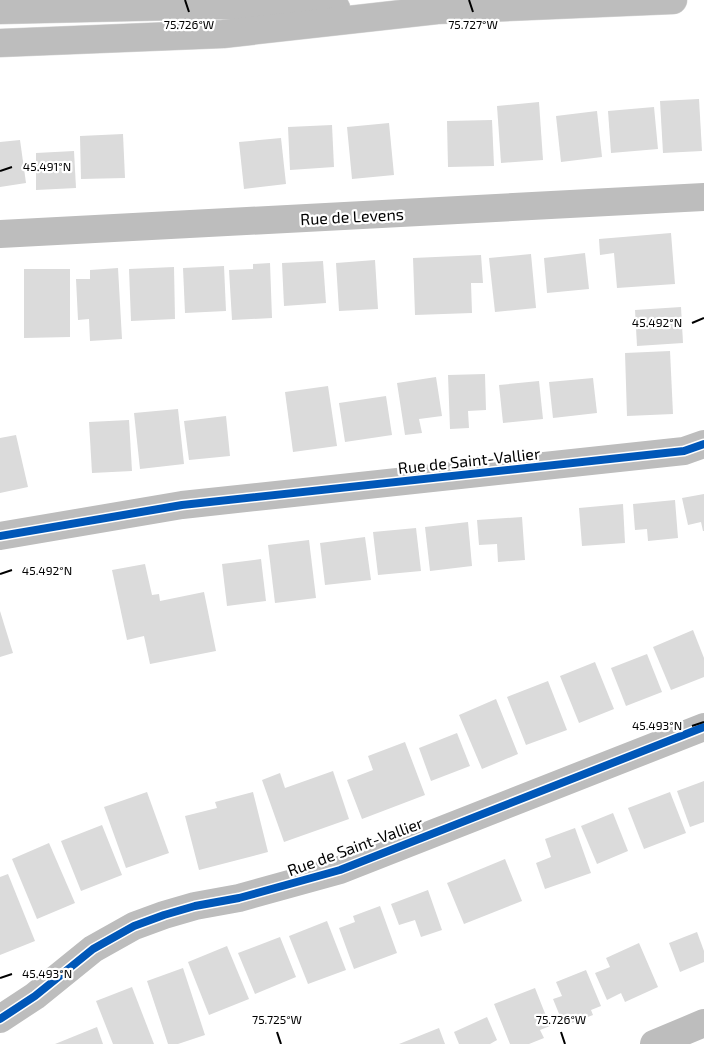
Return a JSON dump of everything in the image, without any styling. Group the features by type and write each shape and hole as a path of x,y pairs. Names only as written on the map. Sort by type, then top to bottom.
{"street":[{"path":"0,43 223,34 437,10 673,0"},
{"path":"0,10 222,4 437,10"},
{"name":"Rue de Levens","path":"0,234 704,198"},
{"name":"Rue de Saint-Vallier","path":"0,536 182,505 684,451 704,444"},
{"name":"Rue de Saint-Vallier","path":"0,1019 35,996 94,949 134,926 195,906 239,898 340,870 704,727"},
{"path":"654,1044 704,1023"}],"building":[{"path":"699,99 702,151 663,153 660,101"},
{"path":"539,102 543,160 501,163 497,106"},
{"path":"654,107 658,149 611,153 608,111"},
{"path":"597,111 602,157 561,162 556,116"},
{"path":"492,120 494,166 448,167 447,121"},
{"path":"389,123 394,175 352,179 347,127"},
{"path":"332,125 334,167 290,170 288,127"},
{"path":"123,134 125,178 81,179 80,136"},
{"path":"281,138 286,184 244,189 239,142"},
{"path":"20,140 26,183 0,187 0,142"},
{"path":"74,151 76,188 36,190 36,153"},
{"path":"671,233 675,284 617,288 614,253 600,255 599,239"},
{"path":"585,253 589,289 547,293 544,258"},
{"path":"531,254 536,308 495,312 489,258"},
{"path":"481,255 483,283 471,283 472,313 415,315 413,258"},
{"path":"375,260 378,309 339,311 336,263"},
{"path":"323,261 326,303 284,306 282,263"},
{"path":"270,263 272,318 232,320 229,270 253,269 253,264"},
{"path":"224,266 226,311 185,313 183,268"},
{"path":"174,267 175,319 131,321 129,269"},
{"path":"118,268 122,339 90,341 89,319 78,320 76,279 90,279 90,270"},
{"path":"24,269 70,269 70,337 24,338"},
{"path":"681,307 683,343 637,346 635,310"},
{"path":"670,351 673,414 627,416 625,353"},
{"path":"485,374 486,410 468,411 469,428 450,429 448,375"},
{"path":"436,377 442,416 419,419 422,433 405,435 397,383"},
{"path":"593,378 597,413 553,418 549,382"},
{"path":"539,381 543,419 503,423 499,385"},
{"path":"328,386 337,446 293,452 285,392"},
{"path":"386,396 392,435 345,442 339,403"},
{"path":"178,409 184,464 140,469 134,413"},
{"path":"226,416 230,456 189,460 184,421"},
{"path":"129,420 132,471 92,473 89,422"},
{"path":"16,435 28,487 0,493 0,438"},
{"path":"704,494 703,531 701,522 688,525 682,498"},
{"path":"675,500 678,538 648,541 647,529 635,530 633,504"},
{"path":"623,504 625,543 582,546 579,508"},
{"path":"522,517 525,560 498,562 497,544 479,545 477,520"},
{"path":"468,522 472,566 430,571 425,527"},
{"path":"416,528 421,571 378,575 373,532"},
{"path":"365,537 371,580 325,585 320,543"},
{"path":"309,540 316,598 275,603 268,545"},
{"path":"261,559 266,601 227,606 222,564"},
{"path":"145,564 152,595 159,594 160,601 204,592 216,651 150,664 144,636 127,640 112,570"},
{"path":"0,611 13,653 0,657"},
{"path":"693,630 704,658 704,677 671,690 653,647"},
{"path":"647,654 662,692 626,706 611,668"},
{"path":"595,662 614,709 579,723 560,676"},
{"path":"548,681 567,730 526,745 507,697"},
{"path":"496,699 518,754 482,769 459,715"},
{"path":"457,733 470,766 431,781 419,748"},
{"path":"405,742 425,795 362,819 347,780 373,770 368,756"},
{"path":"333,771 349,819 284,842 262,780 280,773 285,788"},
{"path":"704,781 704,822 690,827 677,791"},
{"path":"147,792 169,853 126,868 104,807"},
{"path":"253,792 268,852 199,870 185,816 217,808 215,802"},
{"path":"670,792 686,833 644,849 628,808"},
{"path":"613,813 628,851 597,864 581,826"},
{"path":"102,825 122,875 81,891 61,841"},
{"path":"575,828 591,873 545,889 536,863 551,857 545,839"},
{"path":"49,843 75,903 37,919 12,859"},
{"path":"505,859 522,901 464,924 447,883"},
{"path":"8,874 35,941 0,955 0,877"},
{"path":"428,890 442,930 421,937 415,920 399,925 391,904"},
{"path":"380,906 397,953 354,969 339,928 355,922 353,916"},
{"path":"327,921 346,970 308,984 289,936"},
{"path":"697,932 704,951 704,962 680,972 669,943"},
{"path":"280,937 296,977 255,994 238,953"},
{"path":"639,943 658,987 625,1002 621,993 607,1000 595,973 610,967 606,958"},
{"path":"227,946 249,999 209,1015 188,962"},
{"path":"183,968 205,1035 178,1044 168,1044 147,981"},
{"path":"586,970 601,1006 591,1010 593,1015 564,1026 553,999 562,996 556,982"},
{"path":"132,987 154,1044 113,1044 96,1001"},
{"path":"535,988 550,1026 540,1030 544,1038 529,1044 510,1044 494,1004"},
{"path":"487,1017 497,1040 490,1044 459,1044 454,1032"},
{"path":"97,1027 103,1044 55,1044"},
{"path":"439,1028 445,1044 399,1044"}],"cycle path":[{"path":"0,536 182,505 684,451 704,444"},
{"path":"0,1019 35,996 93,949 134,926 195,906 239,898 340,870 704,727"}]}
